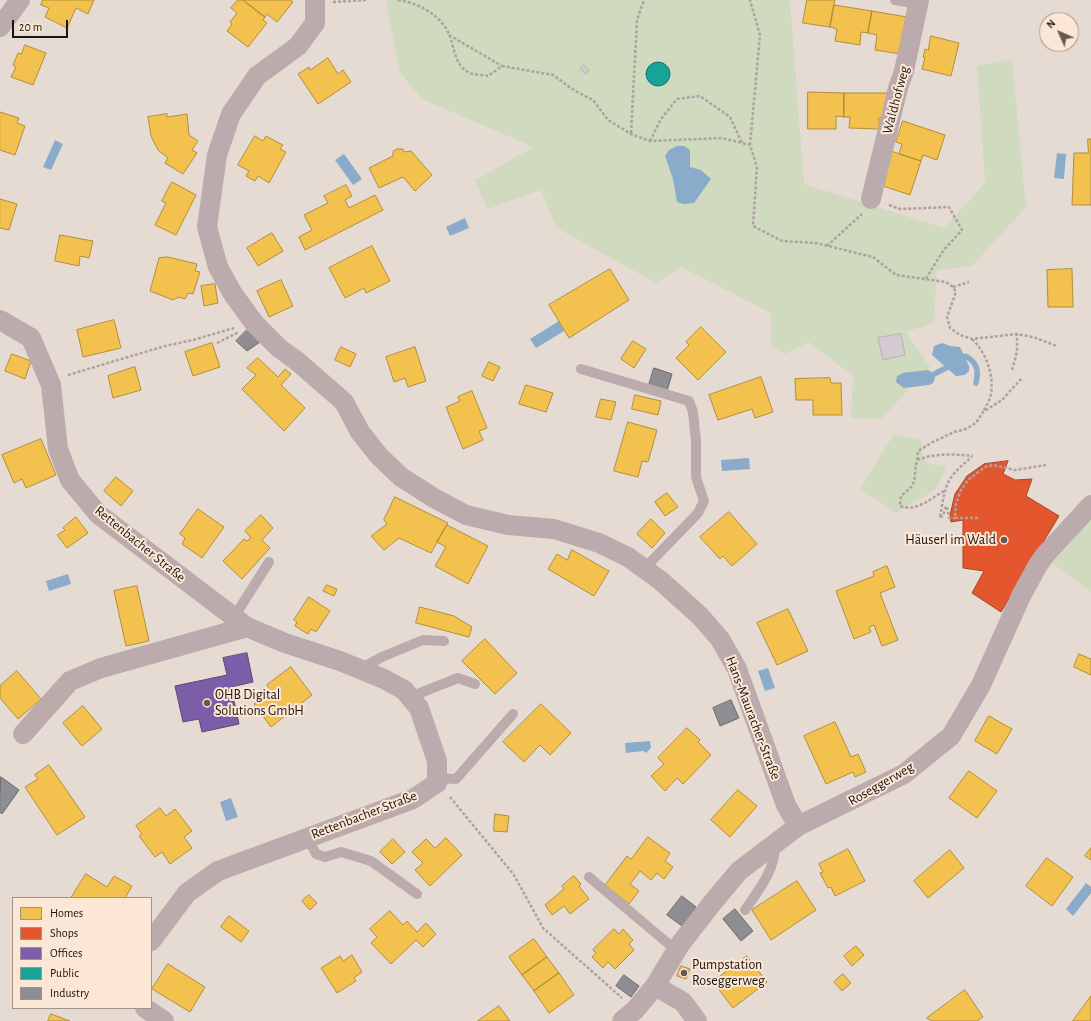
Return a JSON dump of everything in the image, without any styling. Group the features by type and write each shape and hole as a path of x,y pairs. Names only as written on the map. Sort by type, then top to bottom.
{"street":[{"path":"0,27 20,0"},
{"name":"Hans-Mauracher-Straße","path":"315,1 315,23 298,46 257,76 231,114 217,155 207,227 218,267 233,294 254,322 279,348 297,361 344,402 360,432 379,456 401,477 434,498 466,515 508,525 554,529 599,543 628,557 661,581 700,616 720,639 737,669 786,805 798,826"},
{"name":"Waldhofweg","path":"870,199 898,88 904,71 918,2"},
{"name":"Rettenbacher Straße","path":"0,320 32,338 51,384 58,449 70,480 98,514 241,622 284,644 360,669 384,679 404,690 419,708 437,762 437,783 413,798 218,871 187,893 152,940"},
{"name":"Roseggerweg","path":"622,1021 635,1010 655,986 677,950 712,902 739,871 798,826 904,774 951,736 981,685 1038,565 1045,555 1091,505"},
{"path":"23,734 70,681 101,668 241,622"},
{"path":"655,986 683,1002 697,1021"},
{"path":"146,1009 164,1021"}],"lane":[{"path":"895,0 918,2"},
{"path":"581,369 689,401 693,412 696,441 696,477 704,501 698,513 644,569"},
{"path":"241,622 269,562"},
{"path":"360,669 382,657 423,640 444,641"},
{"path":"410,697 458,678 475,684"},
{"path":"437,778 456,779 513,714"},
{"path":"307,837 316,854 325,857 341,852 371,861 416,894"},
{"path":"745,910 772,866 776,853 774,844"},
{"path":"589,877 677,950"}],"path":[{"path":"315,1 368,0"},
{"path":"398,0 409,1 440,18 449,34 456,61 469,73 488,76 502,66"},
{"path":"631,134 637,20 644,0"},
{"path":"750,0 760,35 750,146 757,167 753,226 782,241 827,246 873,257 896,274 925,280 946,282 954,287 956,292 947,317 950,328 960,335 972,339 1017,334 1056,346"},
{"path":"449,34 502,66 553,75 575,91 593,100 608,120 631,134 650,141 722,138 750,146"},
{"path":"650,141 661,119 677,99 700,96 730,117 742,143"},
{"path":"827,246 862,214 870,199 900,209 949,207 962,230 943,251 925,280"},
{"path":"954,287 969,282"},
{"path":"48,379 66,376 165,346 193,340 254,322"},
{"path":"1012,370 1017,352 1017,334"},
{"path":"944,491 921,505 908,509 900,506 901,496 911,488 915,482 918,451 954,432 966,429 976,423 991,395 991,376 985,356 972,339"},
{"path":"983,412 1002,400 1022,378"},
{"path":"917,460 931,455 946,456 952,453 973,456 954,472 944,491 940,517 943,516 946,506 949,518 978,518"},
{"path":"955,518 956,503 961,490 968,480 985,467 993,465 1016,470 1046,465"},
{"path":"455,804 514,875 543,928 623,999"}],"green space":[{"path":"386,0 790,0 804,184 944,228 985,183 977,66 1012,59 1026,207 972,266 937,270 934,323 906,332 930,367 881,419 851,418 853,376 809,342 786,354 771,345 771,313 681,267 656,283 557,228 541,190 487,209 475,180 534,147 422,99 399,71","holes":["690,150 689,167 701,170 711,179 699,196 674,191 673,179"]},
{"path":"894,434 921,440 924,462 946,467 936,489 897,513 860,489"},
{"path":"1091,519 1091,592 1052,563"}],"water":[{"path":"55,140 63,144 51,170 43,167"},
{"path":"677,146 684,146 690,150 690,167 701,170 711,179 694,203 684,204 677,202 673,179 665,156 669,150"},
{"path":"1057,153 1066,154 1064,179 1054,178"},
{"path":"344,154 362,179 353,185 335,160"},
{"path":"465,218 469,228 450,236 446,227"},
{"path":"559,321 564,331 536,348 530,339"},
{"path":"942,343 960,347 969,366 969,371 965,375 956,376 932,355 934,346"},
{"path":"928,370 933,373 935,378 933,383 929,385 904,388 896,382 897,376 903,373"},
{"path":"749,458 750,469 722,471 721,460"},
{"path":"68,574 71,584 49,591 46,581"},
{"path":"768,668 775,688 765,691 758,671"},
{"path":"650,741 651,748 646,753 643,751 626,753 625,743"},
{"path":"231,798 238,817 226,821 220,802"},
{"path":"1086,883 1091,887 1091,893 1073,916 1066,909"}],"building: Homes":[{"path":"43,0 94,0 88,14 76,8 67,28 45,17 49,8 41,5"},
{"path":"238,0 243,0 265,17 263,20 267,23 248,47 227,31 232,24 230,22 237,13 231,8"},
{"path":"243,0 291,0 293,2 277,22 267,14 265,17"},
{"path":"807,0 835,0 830,27 803,23"},
{"path":"834,5 872,11 868,33 861,32 860,45 835,41 837,29 830,27"},
{"path":"872,11 907,17 901,54 875,50 877,35 868,33"},
{"path":"931,36 959,43 951,76 922,69 925,49 928,50"},
{"path":"25,45 46,53 33,85 11,77 16,67 13,65 18,53 21,54"},
{"path":"328,58 338,74 343,70 351,82 318,104 298,74 309,67 310,70"},
{"path":"808,92 844,93 844,117 836,116 836,129 808,129"},
{"path":"844,93 887,93 887,118 879,118 879,129 849,128 850,117 844,117"},
{"path":"0,112 19,118 17,123 25,126 15,155 0,150"},
{"path":"167,114 167,117 187,114 189,135 198,141 192,150 197,153 183,174 165,163 168,158 158,150 151,136 148,117"},
{"path":"903,121 945,135 937,160 923,155 921,161 899,154 902,144 896,142"},
{"path":"255,136 263,141 266,136 283,145 280,149 286,152 269,183 258,176 255,181 246,176 249,171 238,165"},
{"path":"1088,139 1091,139 1091,205 1072,205 1074,153 1088,153"},
{"path":"397,149 403,149 404,152 411,151 432,175 415,191 403,177 379,188 369,168 393,156 393,152"},
{"path":"888,150 921,161 910,195 877,184"},
{"path":"172,182 196,195 176,235 155,225 166,203 162,201"},
{"path":"346,185 352,196 345,200 349,208 375,195 383,210 305,250 299,237 312,230 304,215 328,203 324,196"},
{"path":"0,199 17,204 9,230 0,228"},
{"path":"272,233 283,251 258,266 247,248"},
{"path":"60,235 93,241 89,258 80,256 79,266 55,261"},
{"path":"372,246 390,281 366,293 364,288 345,298 329,268"},
{"path":"168,257 197,264 195,271 200,272 193,294 188,293 185,299 179,297 173,300 150,291 159,258"},
{"path":"610,269 629,300 569,338 549,305"},
{"path":"1072,269 1073,307 1048,307 1047,270"},
{"path":"281,280 293,306 269,317 257,291"},
{"path":"215,284 218,303 204,306 201,286"},
{"path":"114,320 121,348 83,357 77,330"},
{"path":"701,327 726,352 698,380 676,358 689,345 686,342"},
{"path":"633,341 646,349 634,368 621,359"},
{"path":"212,343 220,367 193,376 185,352"},
{"path":"341,347 356,354 350,367 335,360"},
{"path":"415,347 426,381 408,387 405,378 394,382 386,357"},
{"path":"12,354 31,361 25,379 5,371"},
{"path":"258,358 278,377 285,369 291,374 281,385 305,408 284,431 242,389 256,375 247,368"},
{"path":"489,362 500,367 493,381 482,376"},
{"path":"135,367 141,390 113,398 108,376"},
{"path":"761,377 773,412 755,418 752,409 718,420 709,395"},
{"path":"830,378 831,383 841,383 842,415 813,415 813,400 796,400 795,379"},
{"path":"526,385 553,393 546,412 519,404"},
{"path":"472,391 487,428 479,431 483,440 463,449 446,407 460,401 458,397"},
{"path":"635,395 661,401 658,415 632,409"},
{"path":"601,399 616,402 611,420 596,417"},
{"path":"628,422 657,430 648,462 642,461 638,477 614,471"},
{"path":"41,439 56,475 26,488 22,479 14,483 2,455"},
{"path":"116,477 133,491 121,506 104,491"},
{"path":"667,493 678,507 665,516 655,502"},
{"path":"395,497 448,523 431,553 399,538 384,550 371,536 387,524 384,520"},
{"path":"198,509 224,527 202,558 182,544 185,538 180,534"},
{"path":"729,512 757,544 732,566 723,556 720,559 700,537"},
{"path":"261,515 273,528 262,540 270,548 242,579 223,561 244,539 247,541 251,538 245,531"},
{"path":"76,517 88,533 67,548 57,535 65,530 63,528"},
{"path":"651,519 665,533 652,548 637,534"},
{"path":"447,525 488,546 468,584 435,566 446,547 437,542"},
{"path":"572,550 609,571 594,596 548,569 557,554 567,560"},
{"path":"887,566 895,587 880,593 898,640 882,646 874,625 869,627 871,632 854,639 836,591 874,576 873,572"},
{"path":"327,585 337,589 334,596 323,591"},
{"path":"137,586 149,641 126,646 114,591"},
{"path":"309,597 330,611 316,632 311,629 308,634 295,626 297,622 294,620"},
{"path":"420,607 454,616 472,627 469,637 416,623"},
{"path":"788,609 808,651 777,665 757,623"},
{"path":"485,639 517,673 495,694 462,661"},
{"path":"1079,654 1091,659 1091,675 1074,667"},
{"path":"291,667 312,695 271,727 254,704 271,691 267,685"},
{"path":"17,671 41,699 18,719 0,698 0,686"},
{"path":"541,704 571,733 550,755 540,745 524,762 503,742"},
{"path":"83,706 102,729 82,746 63,723"},
{"path":"989,716 1012,729 997,754 975,741"},
{"path":"835,722 851,757 858,754 866,772 855,777 853,772 826,784 804,736"},
{"path":"687,728 700,740 698,742 711,755 683,784 677,778 665,791 651,776 664,764 658,758"},
{"path":"49,765 85,817 57,835 25,787 38,779 35,775"},
{"path":"969,771 997,791 977,818 949,798"},
{"path":"738,790 757,806 730,837 711,820"},
{"path":"160,808 166,816 175,809 192,831 184,837 192,848 170,864 162,852 155,857 139,836 142,834 136,826"},
{"path":"495,814 509,816 507,832 494,831"},
{"path":"648,837 670,853 665,861 673,867 664,879 657,873 651,880 640,871 630,884 639,891 629,904 605,885 627,856 631,859"},
{"path":"446,838 462,855 430,886 415,870 423,863 412,852 426,839 435,848"},
{"path":"393,839 405,852 392,864 380,852"},
{"path":"1091,848 1091,860 1085,856"},
{"path":"848,849 865,881 835,896 831,887 828,888 820,873 823,872 819,864"},
{"path":"950,850 964,868 928,898 914,881"},
{"path":"1047,858 1073,877 1052,906 1026,886"},
{"path":"86,874 107,887 114,876 132,886 126,897 72,897"},
{"path":"574,876 581,884 579,886 589,899 570,914 564,906 552,915 545,905 564,889 562,886"},
{"path":"797,881 816,910 771,940 752,910"},
{"path":"309,895 317,903 310,910 302,901"},
{"path":"390,911 403,925 407,921 417,932 426,923 436,934 423,947 416,940 391,964 371,943 377,937 370,929"},
{"path":"229,916 249,931 241,942 221,927"},
{"path":"614,929 619,934 623,929 633,940 629,944 634,950 615,969 608,962 603,968 592,957 596,953 593,950"},
{"path":"534,939 547,957 522,975 509,957"},
{"path":"856,946 864,955 852,966 844,956"},
{"path":"352,955 362,972 354,978 356,981 337,993 321,968 340,956 343,961"},
{"path":"747,956 767,982 733,1008 713,982"},
{"path":"547,957 559,973 534,991 522,975"},
{"path":"168,964 205,987 190,1012 152,989"},
{"name":"Pumpstation Roseggerweg","path":"681,966 690,969 686,979 677,976"},
{"path":"559,973 574,995 549,1013 534,991"},
{"path":"843,974 851,983 842,991 834,982"},
{"path":"965,990 983,1017 977,1021 932,1021 927,1018"},
{"path":"1091,996 1091,1021 1073,1021"},
{"path":"499,1006 510,1021 478,1021"},
{"path":"51,1014 70,1021 48,1021"}],"building: Shops":[{"name":"Häuserl im Wald","path":"1008,461 1003,474 1015,480 1032,479 1026,496 1059,516 1001,612 972,593 984,571 963,568 963,520 951,522 950,515 955,494 967,476 984,464"}],"building: Offices":[{"name":"OHB Digital Solutions GmbH","path":"247,653 253,682 231,687 239,724 202,732 199,719 183,722 175,686 227,675 223,658"}],"building: Public":[{"path":"658,62 666,66 670,74 666,82 658,86 650,82 646,74 650,66"}],"building: Industry":[{"path":"249,328 260,342 247,351 236,341"},
{"path":"654,368 672,374 667,391 649,385"},
{"path":"731,700 739,718 720,726 713,708"},
{"path":"1,777 19,790 2,814 0,812"},
{"path":"682,896 696,907 682,926 667,915"},
{"path":"735,909 753,931 741,941 723,919"},
{"path":"624,975 639,986 631,997 616,986"}],"building: Other":[{"path":"584,65 589,70 586,74 580,69"},
{"path":"901,334 905,355 883,360 878,338"}],"waterway":[{"path":"965,356 975,364 977,370 976,383"},
{"path":"934,374 946,368"}],"place":[{"name":"Häuserl im Wald","path":"1004,540"},
{"name":"OHB Digital Solutions GmbH","path":"207,703"},
{"name":"Pumpstation Roseggerweg","path":"684,973"}]}
